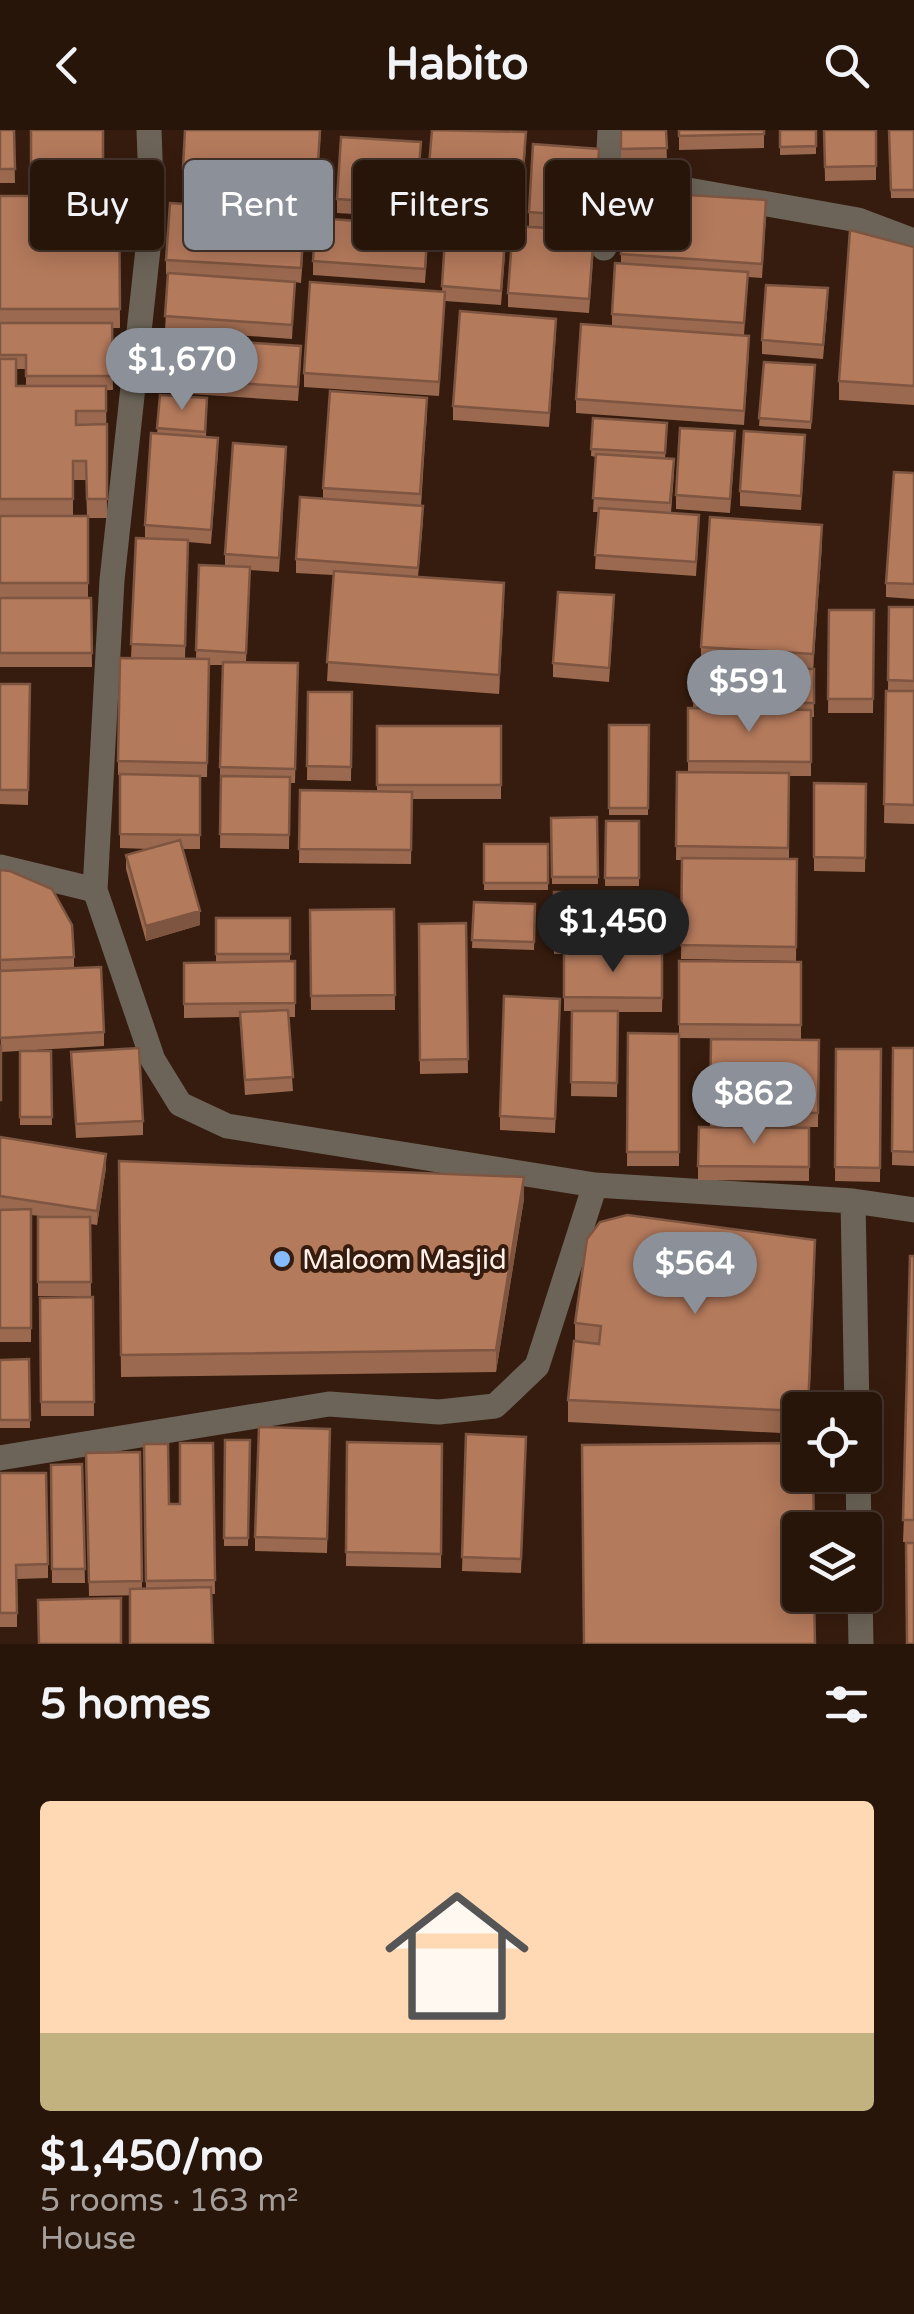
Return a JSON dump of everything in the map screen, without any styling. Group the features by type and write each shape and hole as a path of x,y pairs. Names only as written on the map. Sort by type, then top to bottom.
{"street":[{"path":"149,130 150,160"},
{"path":"610,130 610,160"},
{"path":"690,190 858,220 914,241"},
{"path":"148,250 112,580 95,890 153,1060 180,1104 227,1126 595,1185 853,1201 914,1210"},
{"path":"0,868 95,890"},
{"path":"0,1458 329,1404 439,1412 495,1406 537,1366 595,1185"},
{"path":"853,1201 857,1392"},
{"path":"861,1612 862,1644"}],"building":[{"path":"0,130 14,130 15,169 0,169"},
{"path":"31,130 103,130 103,160 31,160"},
{"path":"185,130 320,130 318,160 184,160 183,168"},
{"path":"432,130 526,132 524,160 429,160"},
{"path":"621,130 666,130 667,148 621,149"},
{"path":"679,130 764,130 764,134 679,136"},
{"path":"780,130 816,130 816,146 780,147"},
{"path":"824,130 876,130 876,166 825,167"},
{"path":"889,130 914,130 914,190 891,190"},
{"path":"341,137 421,142 420,160 353,160 353,200 337,199"},
{"path":"533,144 599,149 598,160 545,160 545,213 529,212"},
{"path":"690,195 766,200 762,264 621,254 621,250 690,250"},
{"path":"0,196 30,196 30,250 119,250 120,309 0,309"},
{"path":"170,203 184,204 184,250 302,250 301,268 166,260"},
{"path":"333,219 353,221 353,250 426,250 425,269 313,261 314,250 333,250"},
{"path":"525,227 545,228 545,250 593,250 589,299 508,293 511,250 525,250"},
{"path":"850,230 914,247 914,386 839,381"},
{"path":"444,250 504,250 501,291 442,286"},
{"path":"615,263 748,272 744,323 612,314"},
{"path":"168,273 295,282 292,325 165,316"},
{"path":"310,282 445,292 439,382 304,373"},
{"path":"766,285 828,288 823,345 762,340"},
{"path":"460,311 556,319 549,413 453,406"},
{"path":"0,323 112,323 113,376 26,376 26,355 0,355"},
{"path":"581,324 749,336 744,411 576,399"},
{"path":"162,337 301,346 298,387 160,378"},
{"path":"0,359 16,359 16,386 106,386 106,411 76,411 76,425 107,424 107,499 87,499 86,461 73,461 73,499 0,499"},
{"path":"764,362 815,365 811,422 759,418"},
{"path":"330,391 427,398 420,494 323,488"},
{"path":"160,395 207,398 205,432 157,428"},
{"path":"593,418 667,423 665,453 591,449"},
{"path":"680,428 735,431 730,499 676,495"},
{"path":"744,431 805,435 801,496 740,491"},
{"path":"151,433 218,438 211,530 145,525"},
{"path":"233,443 286,447 279,558 225,554"},
{"path":"596,454 674,459 670,503 593,498"},
{"path":"894,472 914,473 914,584 886,583"},
{"path":"300,497 423,506 418,568 296,559"},
{"path":"599,508 699,515 696,562 595,555"},
{"path":"0,516 88,516 88,583 0,583"},
{"path":"710,517 822,525 813,654 701,647"},
{"path":"136,538 188,540 185,646 131,644"},
{"path":"199,565 250,567 246,653 196,650"},
{"path":"334,571 504,583 499,675 327,662"},
{"path":"558,592 614,595 609,668 553,663"},
{"path":"0,598 91,598 92,653 0,653"},
{"path":"889,607 914,607 914,681 888,680"},
{"path":"829,610 874,610 873,699 828,699"},
{"path":"120,658 209,659 207,763 118,761"},
{"path":"223,662 298,663 295,769 220,767"},
{"path":"694,668 814,669 814,703 693,701"},
{"path":"0,684 30,684 28,790 0,790"},
{"path":"886,691 914,691 914,805 884,804"},
{"path":"308,692 352,692 351,767 307,766"},
{"path":"688,708 811,710 811,762 688,761"},
{"path":"609,725 649,725 648,808 609,808"},
{"path":"377,726 501,726 501,785 377,785"},
{"path":"677,772 789,773 788,848 676,846"},
{"path":"120,774 200,776 200,835 120,834"},
{"path":"221,776 290,777 289,835 220,834"},
{"path":"814,783 866,784 865,858 814,857"},
{"path":"300,790 412,792 411,850 299,849"},
{"path":"597,817 598,877 552,877 551,818"},
{"path":"606,821 639,821 639,878 605,878"},
{"path":"180,840 200,911 146,926 126,855"},
{"path":"484,844 548,844 548,883 484,883"},
{"path":"682,858 797,859 796,947 681,945"},
{"path":"0,870 52,889 72,925 74,957 0,960"},
{"path":"554,892 664,893 664,941 554,940"},
{"path":"474,902 535,904 534,942 472,940"},
{"path":"394,909 395,995 311,996 310,910"},
{"path":"216,918 290,918 290,954 216,954"},
{"path":"466,923 468,1059 420,1060 419,924"},
{"path":"564,952 662,953 662,998 564,997"},
{"path":"295,961 295,1003 184,1004 184,963"},
{"path":"679,961 801,962 801,1025 679,1024"},
{"path":"101,967 104,1032 0,1038 0,971"},
{"path":"504,996 560,999 555,1119 500,1116"},
{"path":"288,1010 293,1077 245,1080 240,1012"},
{"path":"572,1011 618,1011 617,1083 571,1082"},
{"path":"628,1033 679,1034 679,1152 627,1152"},
{"path":"711,1039 819,1040 818,1113 710,1112"},
{"path":"139,1048 143,1121 76,1124 71,1052"},
{"path":"893,1048 914,1048 914,1152 892,1151"},
{"path":"836,1049 881,1049 880,1168 835,1167"},
{"path":"20,1051 51,1051 52,1117 20,1117"},
{"path":"699,1127 809,1128 809,1167 698,1166"},
{"path":"0,1137 106,1154 97,1211 0,1196"},
{"path":"119,1161 524,1177 496,1350 121,1355"},
{"path":"31,1209 31,1328 0,1328 0,1210"},
{"path":"627,1215 815,1240 809,1392 782,1392 782,1410 568,1400 574,1341 599,1344 601,1326 575,1323 587,1239 600,1222"},
{"path":"38,1217 90,1217 91,1282 38,1282"},
{"path":"910,1256 914,1256 914,1520 903,1520"},
{"path":"93,1297 94,1402 41,1402 40,1298"},
{"path":"29,1359 30,1420 0,1420 0,1360"},
{"path":"259,1427 330,1429 327,1539 255,1537"},
{"path":"466,1434 526,1437 521,1559 462,1557"},
{"path":"225,1440 250,1440 248,1538 224,1538"},
{"path":"347,1442 442,1444 441,1554 346,1552"},
{"path":"180,1443 213,1443 215,1580 146,1581 144,1444 168,1444 169,1504 180,1504"},
{"path":"782,1443 782,1492 813,1492 814,1512 782,1512 782,1612 814,1612 815,1644 584,1644 582,1445"},
{"path":"140,1452 142,1581 89,1582 86,1453"},
{"path":"82,1464 85,1569 52,1569 51,1465"},
{"path":"0,1473 46,1473 48,1564 16,1565 17,1613 0,1613"},
{"path":"906,1543 914,1543 914,1644 907,1644"},
{"path":"211,1587 213,1644 130,1644 130,1589"},
{"path":"121,1598 121,1644 39,1644 38,1600"}],"place":[{"name":"Maloom Masjid","path":"282,1259"}]}
